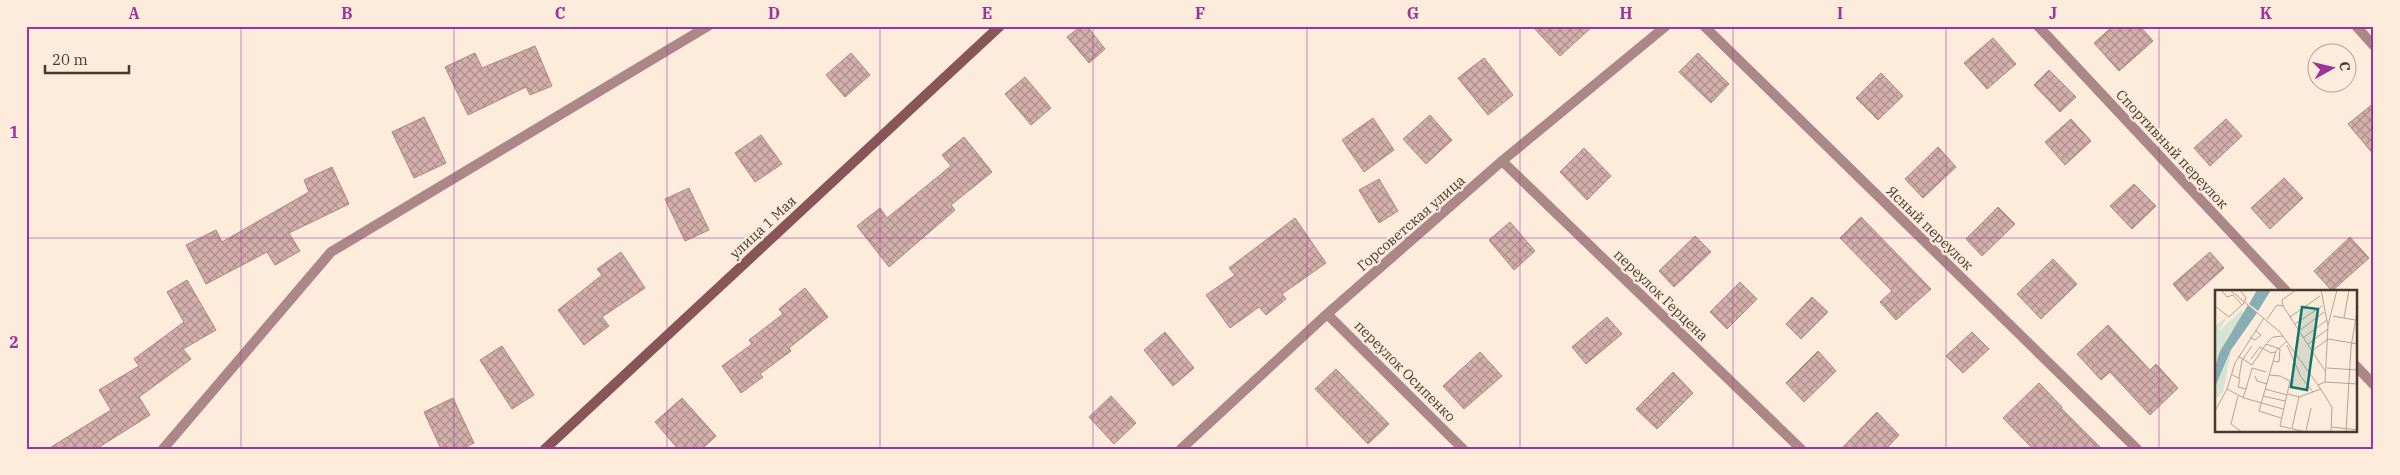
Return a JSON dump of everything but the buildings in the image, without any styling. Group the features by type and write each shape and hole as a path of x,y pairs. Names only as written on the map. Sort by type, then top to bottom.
{"main road":[{"name":"улица 1 Мая","path":"545,449 1000,26"}],"street":[{"path":"163,449 332,252 708,26"},
{"name":"Горсоветская улица","path":"1181,449 1327,314 1502,161 1666,26"},
{"name":"Ясный переулок","path":"1704,26 2137,449"},
{"name":"Спортивный переулок","path":"2038,26 2285,290"},
{"path":"2356,26 2374,46"},
{"name":"переулок Герцена","path":"1502,161 1801,449"},
{"name":"переулок Осипенко","path":"1327,314 1464,449"},
{"path":"2358,368 2374,385"}]}
